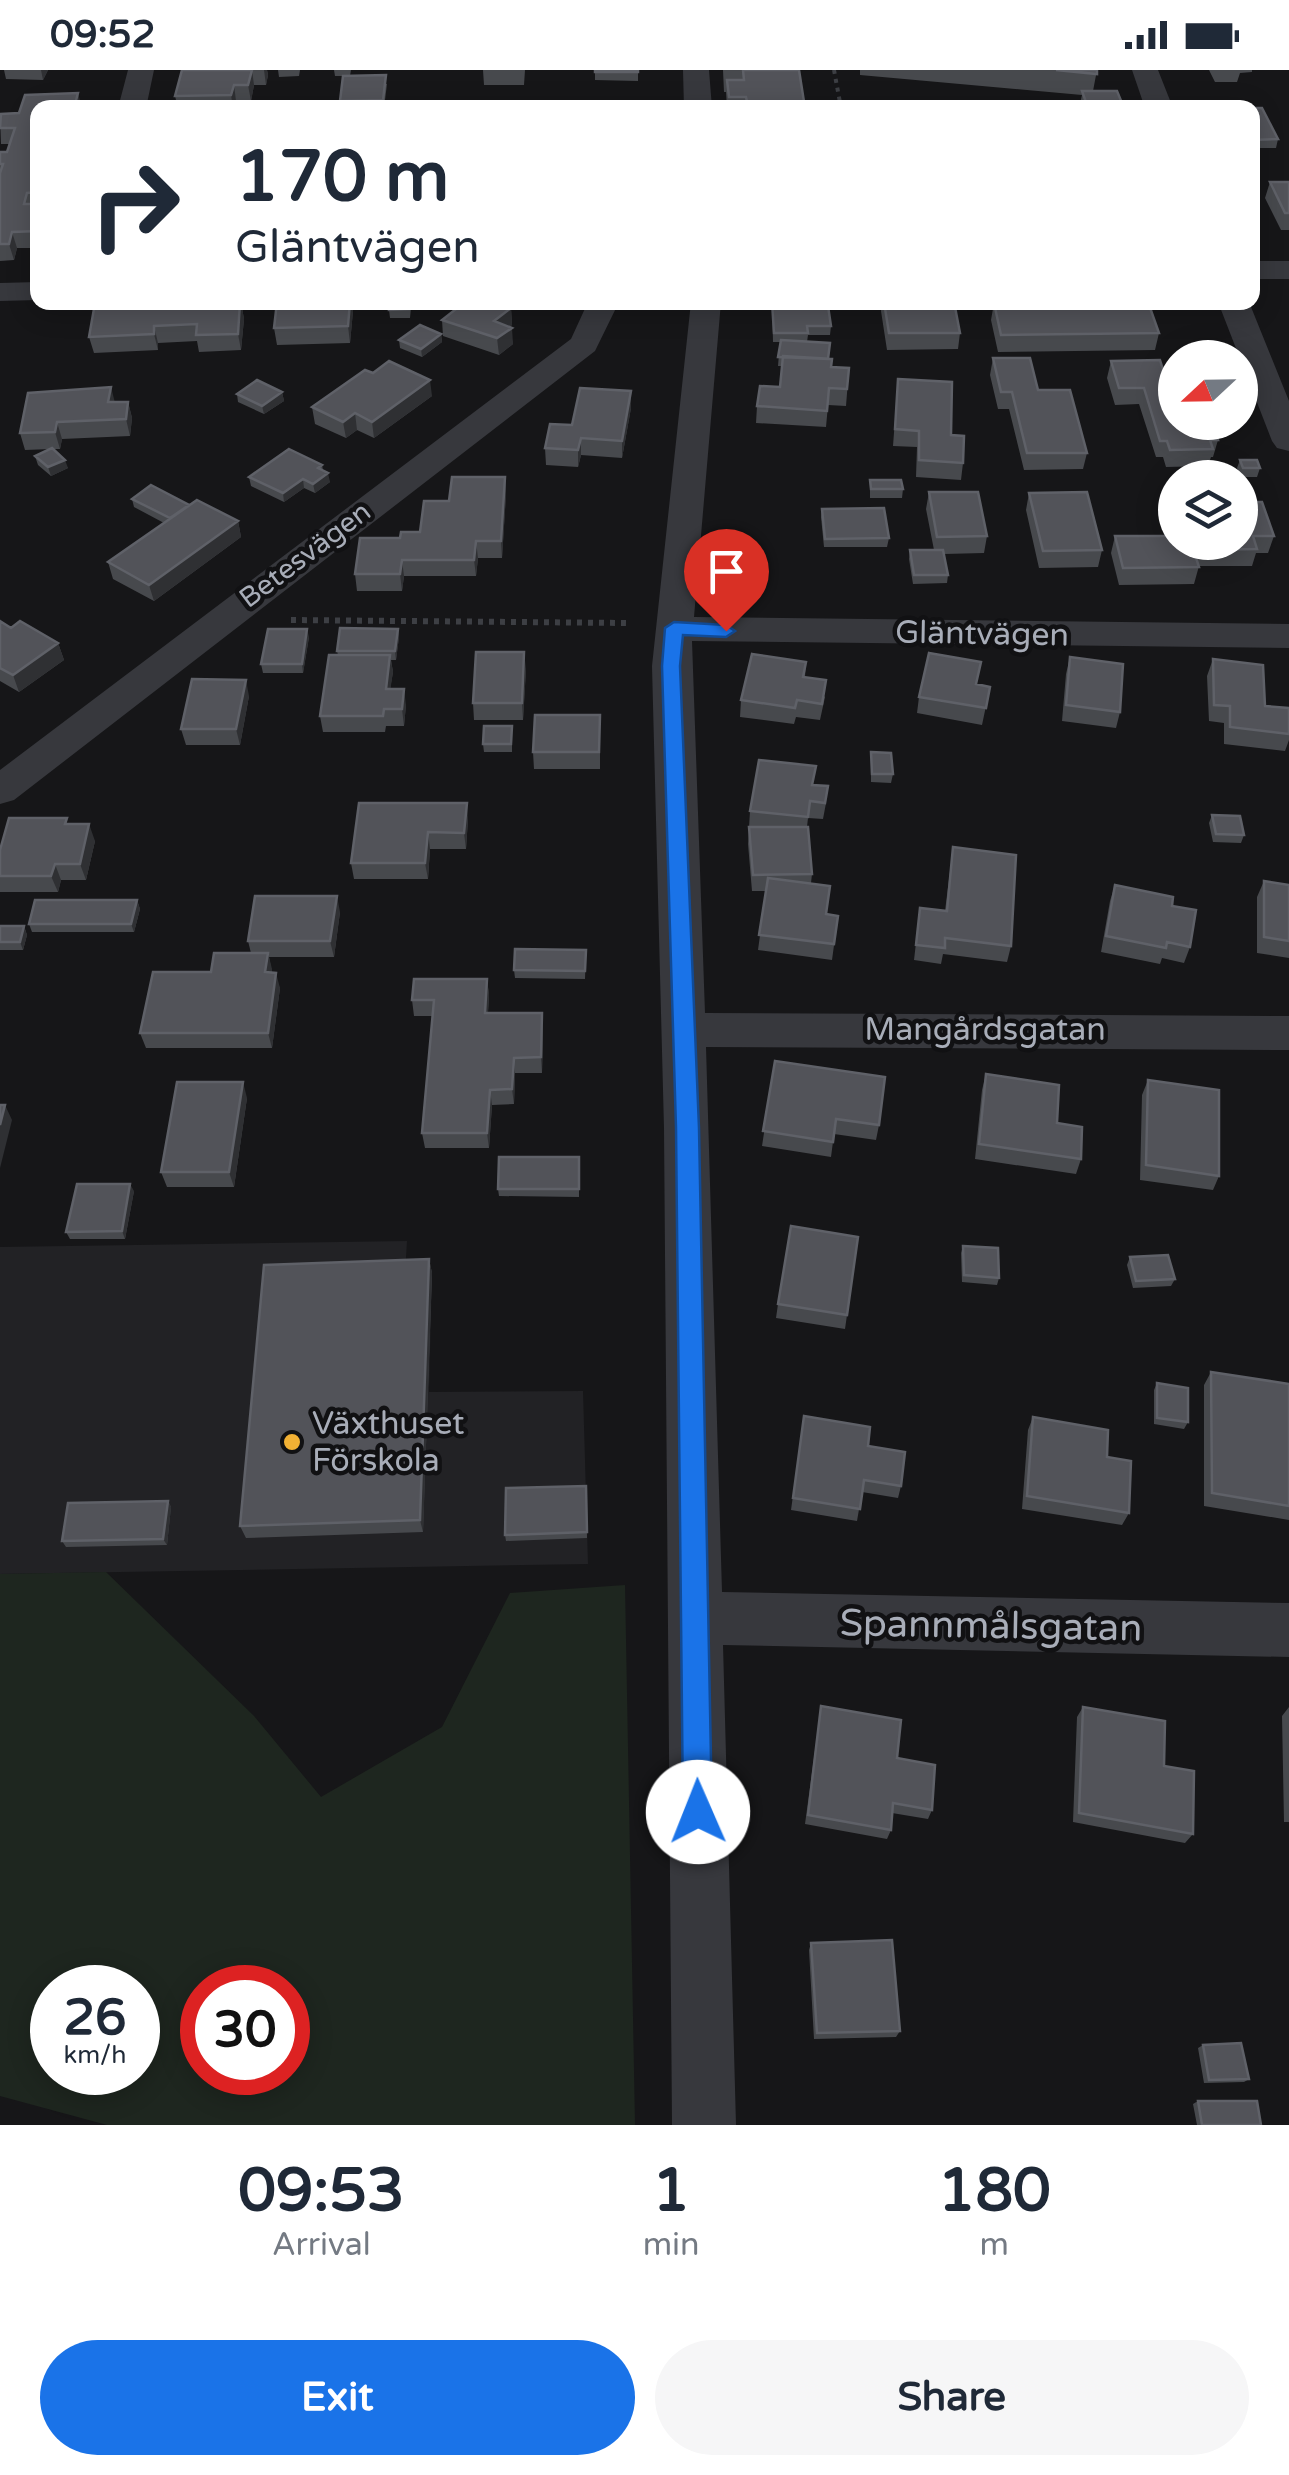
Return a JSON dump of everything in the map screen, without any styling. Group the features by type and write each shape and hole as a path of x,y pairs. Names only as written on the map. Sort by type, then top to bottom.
{"street":[{"path":"134,100 141,70"},
{"path":"696,70 698,100"},
{"path":"1144,70 1157,100"},
{"path":"1260,270 1289,270"},
{"path":"0,292 30,292"},
{"name":"Betesvägen","path":"0,790 584,344 602,310"},
{"path":"704,2125 671,666 705,310"},
{"path":"1236,310 1289,441"},
{"name":"Gläntvägen","path":"674,628 1289,636"},
{"name":"Mangårdsgatan","path":"682,1030 1289,1033"},
{"name":"Spannmålsgatan","path":"694,1616 774,1624 1289,1630"}],"path":[{"path":"834,70 840,100"},
{"path":"236,607 263,620 640,624 674,628"}],"shaded area":[{"name":"Växthuset Förskola","path":"407,1241 405,1274 432,1273 429,1392 583,1391 588,1564 0,1574 0,1247"},
{"path":"106,1572 254,1716 321,1797 442,1727 510,1593 625,1585 635,2125 107,2125 0,2096 0,1574"}],"building":[{"path":"182,70 252,70 248,85 234,85 231,95 175,96"},
{"path":"638,70 638,72 595,72"},
{"path":"743,70 799,70 804,100 729,97 727,80 744,80"},
{"path":"1056,70 1097,70 1097,74"},
{"path":"386,75 383,100 340,100 343,76"},
{"path":"1082,91 1117,91 1121,100 1085,100"},
{"path":"78,93 76,100 30,100 30,193 24,204 30,204 30,231 12,232 9,244 0,244 0,152 7,152 15,128 0,128 1,114 19,113 25,95"},
{"path":"1260,108 1262,108 1278,139 1260,140"},
{"path":"1270,182 1289,182 1289,213 1285,213"},
{"path":"94,310 240,310 238,334 196,335 197,324 154,326 154,334 89,337"},
{"path":"276,310 349,310 348,326 274,328"},
{"path":"455,310 508,310 494,321 512,328 497,338 442,320"},
{"path":"773,310 829,310 831,326 807,326 808,333 774,333"},
{"path":"885,310 956,310 960,333 889,333"},
{"path":"996,310 1151,310 1159,333 1001,335"},
{"path":"420,325 441,334 421,349 399,340"},
{"path":"781,340 830,343 828,359 778,357"},
{"path":"783,356 832,359 831,367 849,368 847,389 829,388 827,411 757,406 760,386 780,387"},
{"path":"993,358 1030,358 1038,390 1070,390 1087,453 1027,453 1012,392 1001,392"},
{"path":"1158,360 1158,434 1144,388 1119,388 1111,361"},
{"path":"389,361 430,380 372,422 355,413 343,422 312,407 365,370 373,373"},
{"path":"898,379 952,382 951,435 964,436 963,463 919,460 919,431 895,429"},
{"path":"257,380 282,392 262,406 237,394"},
{"path":"111,387 108,402 128,402 126,419 57,422 55,432 20,433 28,393"},
{"path":"580,388 631,391 622,441 581,438 578,450 545,448 550,424 572,425"},
{"path":"1210,440 1213,449 1170,450 1167,441 1160,441"},
{"path":"52,448 65,460 48,467 35,456"},
{"path":"289,449 322,465 318,468 328,473 313,484 303,479 283,493 249,477"},
{"path":"452,477 505,477 501,541 476,541 474,560 402,560 400,574 355,574 360,538 400,538 401,532 420,532 424,501 449,501"},
{"path":"870,480 901,480 903,489 871,489"},
{"path":"151,485 189,505 170,518 132,499"},
{"path":"929,492 978,492 987,536 937,537"},
{"path":"1087,492 1102,550 1043,551 1029,493"},
{"path":"197,500 238,521 149,585 108,562"},
{"path":"1258,502 1262,502 1274,536 1258,536"},
{"path":"884,508 889,538 825,539 822,509"},
{"path":"1115,536 1158,536 1158,560 1197,560 1199,567 1123,568"},
{"path":"910,550 943,550 948,575 914,575"},
{"path":"0,621 11,628 20,621 58,643 13,675 0,668"},
{"path":"340,628 398,629 395,651 337,651"},
{"path":"268,629 307,629 302,664 261,664"},
{"path":"476,652 524,652 522,703 473,703"},
{"path":"929,653 981,662 976,684 990,687 986,708 919,697"},
{"path":"752,654 806,662 803,677 826,680 822,704 797,700 795,708 741,700"},
{"path":"329,655 390,655 386,689 404,689 402,709 384,709 383,716 320,716"},
{"path":"1070,657 1123,664 1120,712 1066,705"},
{"path":"1213,659 1263,665 1265,706 1289,708 1289,734 1230,727 1230,706 1214,705"},
{"path":"192,679 246,680 236,729 181,729"},
{"path":"535,715 600,715 599,752 533,752"},
{"path":"484,726 512,726 511,744 483,744"},
{"path":"871,752 891,753 893,774 872,774"},
{"path":"759,760 816,766 812,785 828,786 825,803 810,801 808,817 750,811"},
{"path":"359,803 467,803 464,833 428,832 425,863 351,863"},
{"path":"1212,815 1240,816 1244,835 1216,834"},
{"path":"9,818 67,818 65,824 89,824 80,864 55,864 51,876 0,876 0,850"},
{"path":"749,827 808,827 812,874 753,875"},
{"path":"953,847 1016,855 1011,946 945,938 945,948 916,945 920,908 947,911"},
{"path":"768,878 830,886 826,914 838,916 834,944 759,935"},
{"path":"1264,881 1289,885 1289,941 1264,937"},
{"path":"1115,885 1173,897 1172,906 1196,910 1190,947 1167,942 1166,948 1106,936"},
{"path":"255,896 337,896 330,941 248,941"},
{"path":"35,900 137,900 131,924 29,924"},
{"path":"0,926 24,926 20,942 0,942"},
{"path":"515,949 586,950 585,971 514,970"},
{"path":"214,953 268,953 265,972 276,973 268,1033 140,1033 153,972 211,972"},
{"path":"414,979 487,979 485,1013 542,1013 541,1057 514,1058 512,1089 490,1090 487,1133 422,1133 434,1000 412,1000"},
{"path":"775,1061 885,1077 879,1125 836,1119 833,1142 763,1131"},
{"path":"986,1074 1059,1085 1057,1123 1082,1127 1081,1159 979,1144"},
{"path":"1148,1080 1219,1090 1219,1176 1146,1165"},
{"path":"177,1082 243,1082 229,1172 161,1172"},
{"path":"499,1157 579,1157 579,1189 498,1189"},
{"path":"77,1184 130,1184 122,1231 66,1232"},
{"path":"791,1226 858,1237 847,1315 778,1304"},
{"path":"963,1246 998,1248 999,1278 964,1275"},
{"path":"1168,1255 1175,1279 1136,1281 1130,1257"},
{"path":"429,1259 420,1520 240,1526 264,1265"},
{"path":"1211,1372 1289,1384 1289,1506 1212,1493"},
{"path":"1157,1383 1188,1388 1188,1422 1157,1418"},
{"path":"804,1416 870,1427 868,1446 905,1452 901,1486 864,1480 860,1509 793,1498"},
{"path":"1033,1417 1108,1430 1107,1457 1131,1461 1129,1513 1027,1496"},
{"path":"586,1486 587,1532 505,1535 506,1488"},
{"path":"168,1501 163,1539 62,1541 68,1503"},
{"path":"821,1706 901,1720 897,1758 935,1765 932,1810 893,1803 891,1830 808,1815"},
{"path":"1083,1707 1165,1721 1164,1766 1194,1771 1193,1834 1079,1813"},
{"path":"892,1940 900,2031 817,2033 811,1943"},
{"path":"1241,2043 1249,2079 1209,2080 1203,2045"},
{"path":"1198,2101 1257,2101 1261,2125 1202,2125"}],"place":[{"name":"Växthuset Förskola","path":"292,1442"}],"route":[{"path":"698,1812 687,1128 671,666 674,628 726,631"}]}
